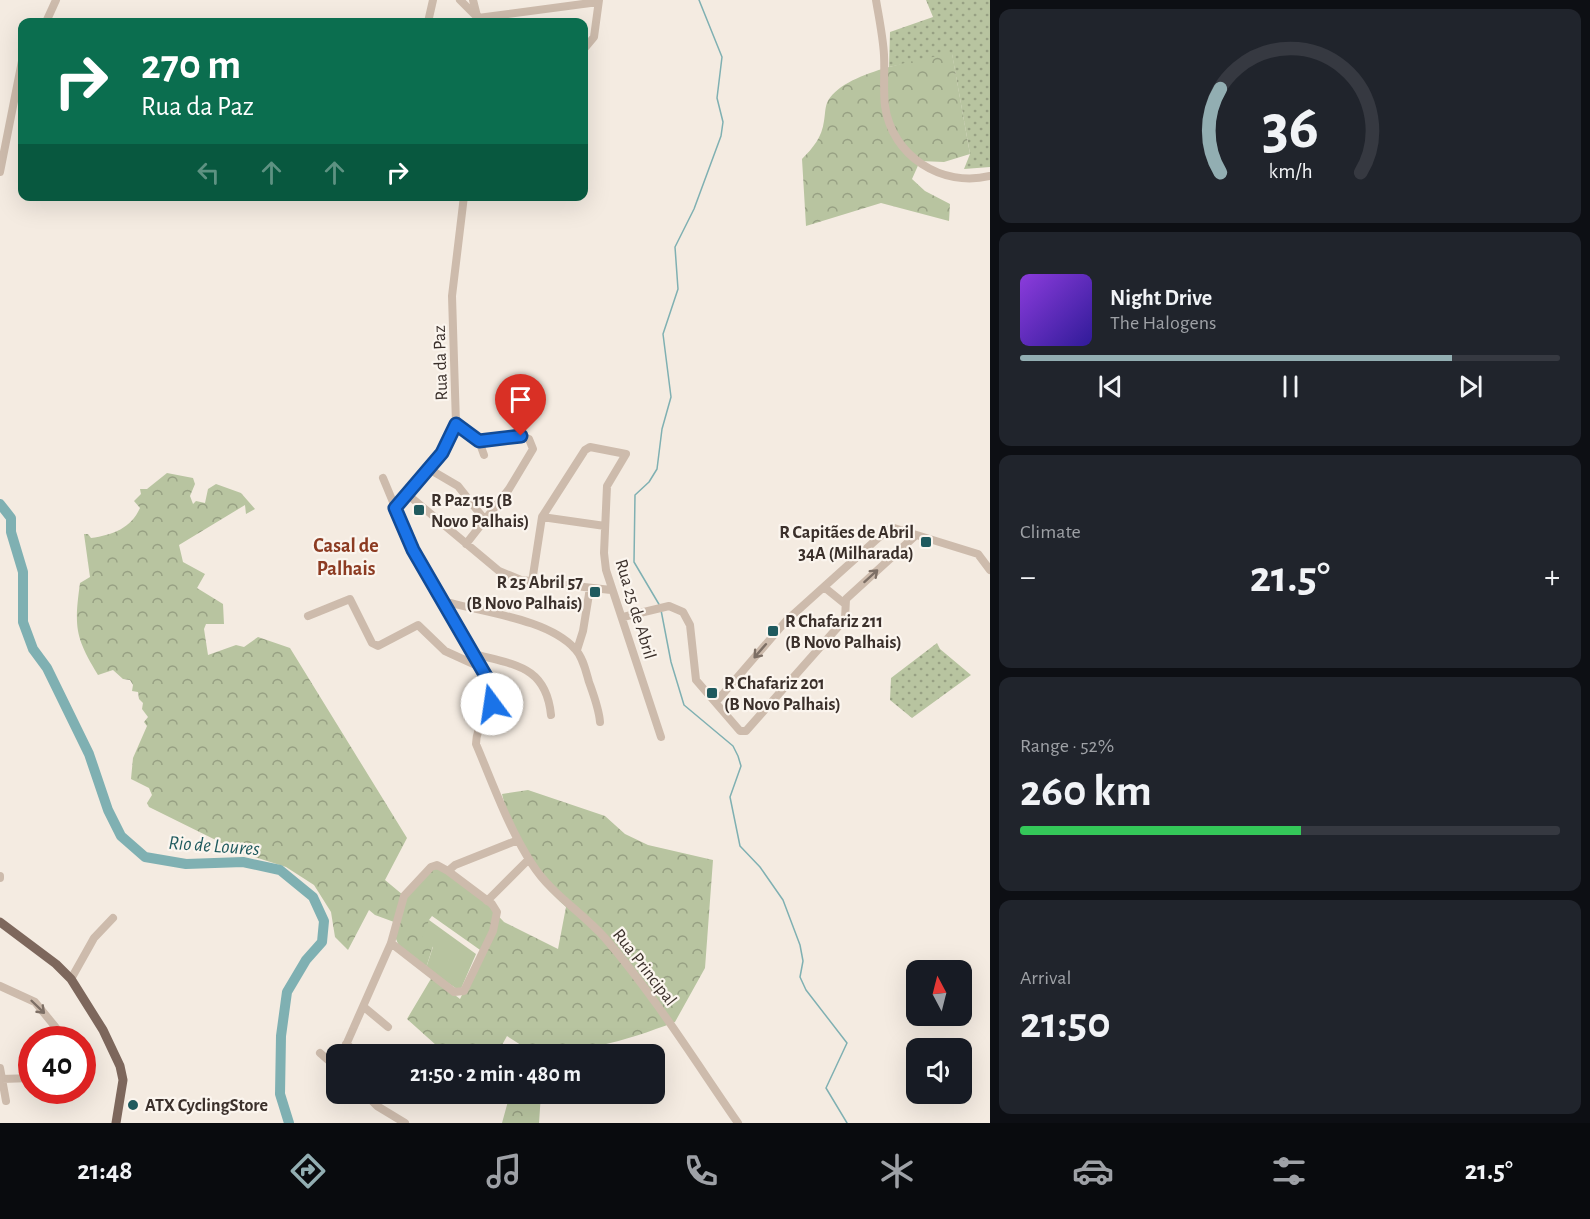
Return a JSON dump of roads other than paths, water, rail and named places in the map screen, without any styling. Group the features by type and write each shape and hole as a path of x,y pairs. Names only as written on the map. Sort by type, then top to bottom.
{"main road":[{"path":"0,922 56,964 71,979 103,1030 120,1066 123,1086 116,1123"}],"street":[{"path":"48,18 56,0"},
{"path":"429,18 433,0"},
{"path":"460,0 478,18 513,18 599,1 594,37 588,44"},
{"path":"473,0 478,18"},
{"path":"876,0 884,52 885,107 901,146 925,167 948,177 968,179 990,176"},
{"path":"0,172 18,81"},
{"name":"Rua da Paz","path":"395,508 442,453 456,424 452,296 463,201"},
{"path":"456,424 479,441 484,455"},
{"path":"466,544 509,489 533,449 529,439 521,436 479,441"},
{"name":"Rua 25 de Abril","path":"542,516 587,448 622,452 627,456 609,480 604,553 611,590 623,617 660,738"},
{"path":"429,469 458,486 485,520"},
{"name":"Rua Principal","path":"382,478 413,550 494,690 492,704 476,733 476,744 518,840 529,859 555,893 606,939 685,1045 738,1123"},
{"path":"407,494 499,571 532,582 611,590"},
{"path":"532,582 542,516 605,526"},
{"path":"716,702 786,621 887,530 894,528 978,554 990,570"},
{"path":"623,617 660,608 677,607 687,618 696,680 740,731 746,731 845,619 845,604 849,596 915,536"},
{"path":"824,587 845,604"},
{"path":"577,650 590,588"},
{"path":"308,616 350,599 372,643 378,646 418,625 439,646 480,667"},
{"path":"443,603 451,603 544,628 563,638 577,650 600,722"},
{"path":"563,638 580,637"},
{"path":"464,660 474,654 532,672 544,686 551,715"},
{"path":"448,871 455,865 518,840"},
{"path":"487,901 529,859"},
{"path":"346,1044 391,943 404,896 431,867 437,865 448,871 487,901 497,912 496,921 464,991 459,994 391,943"},
{"path":"71,979 94,938 113,918"},
{"path":"0,986 35,1002 55,1026"},
{"path":"364,1007 388,1027"},
{"path":"320,1053 326,1058"},
{"path":"0,1068 6,1101"},
{"path":"2,1079 18,1078"},
{"path":"375,1104 405,1123"}],"waterway":[{"path":"660,606 634,562 635,495 649,482 657,469 662,429 671,397 663,334 678,289 675,247 694,209 721,136 723,122 717,98 722,57 699,0"},
{"name":"Rio de Loures","path":"0,504 11,518 11,532 23,572 23,622 33,649 47,668 89,754 108,810 121,836 145,857 186,864 243,862 280,870 313,897 324,921 322,942 306,960 287,992 281,1036 280,1094 289,1123"},
{"path":"661,610 671,662 684,705 733,746 738,756 741,766 730,797 740,846 760,867 783,900 800,945 803,961 800,977 806,990 847,1043 826,1088 847,1123"}],"place":[{"name":"R Paz 115 (B Novo Palhais)","path":"419,510"},
{"name":"R Capitães de Abril 34A (Milharada)","path":"926,542"},
{"name":"R 25 Abril 57 (B Novo Palhais)","path":"595,592"},
{"name":"R Chafariz 211 (B Novo Palhais)","path":"773,631"},
{"name":"R Chafariz 201 (B Novo Palhais)","path":"712,693"},
{"name":"ATX CyclingStore","path":"133,1105"}],"district":[{"name":"Casal de Palhais","path":"346,556"}]}
